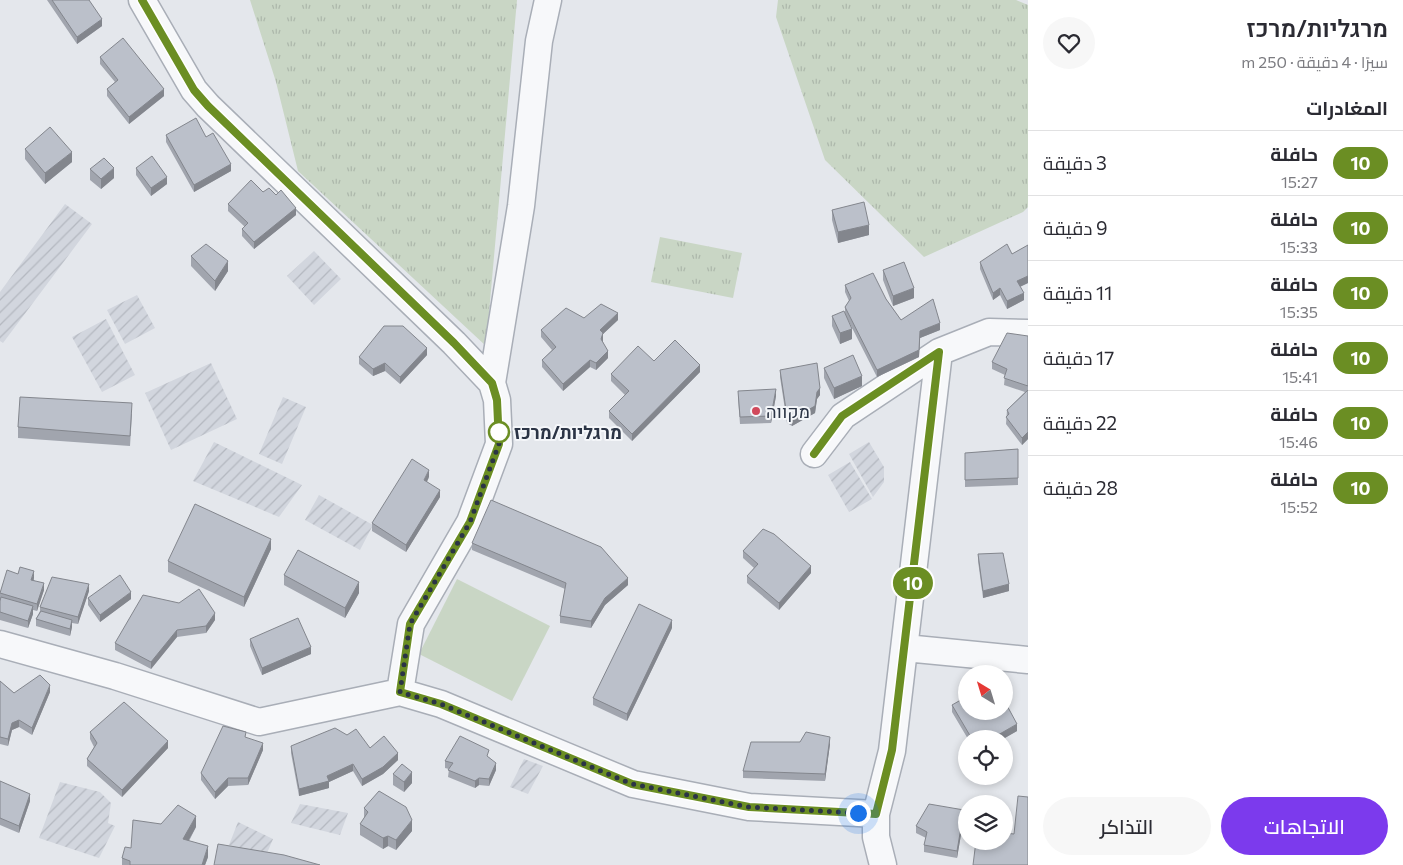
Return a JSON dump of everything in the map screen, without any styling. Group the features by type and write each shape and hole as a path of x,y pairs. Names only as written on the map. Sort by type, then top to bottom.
{"street":[{"path":"142,0 194,90 208,106 454,343 492,383"},
{"path":"400,692 410,624 470,522 499,444 497,400 492,383 522,206 539,42 548,0"},
{"path":"814,454 842,416 939,352 989,332 1028,333"},
{"path":"883,865 876,836 876,814 892,750 939,352"},
{"path":"0,644 115,676 259,722 400,692 441,704 632,784 749,807 876,814"},
{"path":"905,648 1028,660"}],"shaded area":[{"path":"65,204 92,224 3,343 0,341 0,292"},
{"path":"314,251 341,279 314,305 287,276"},
{"path":"137,295 155,328 125,344 107,310"},
{"path":"106,319 135,375 102,392 72,337"},
{"path":"211,363 237,419 171,450 145,393"},
{"path":"283,397 306,407 282,464 259,454"},
{"path":"214,442 302,485 279,517 193,481"},
{"path":"869,442 884,467 884,482 873,497 849,454"},
{"path":"850,462 872,499 849,512 828,475"},
{"path":"319,495 373,525 360,550 305,520"},
{"path":"524,759 543,766 528,794 510,787"},
{"path":"60,782 100,792 111,803 108,823 115,826 99,858 39,838"},
{"path":"300,804 348,813 340,835 291,823"},
{"path":"238,822 273,839 265,858 229,845"}],"green space":[{"path":"250,0 517,0 486,346 298,171 276,82"},
{"path":"778,0 1016,0 1028,5 1028,207 1023,212 924,257 825,160 776,17"},
{"path":"660,237 742,253 733,298 651,282"},
{"path":"457,579 550,626 512,701 419,654"}],"building":[{"path":"52,0 89,0 102,19 77,37"},
{"path":"123,38 164,89 129,117 107,89 118,80 100,57"},
{"path":"196,118 206,137 213,133 231,164 194,185 166,135"},
{"path":"50,127 72,152 45,173 25,149"},
{"path":"152,156 167,177 151,188 136,168"},
{"path":"104,158 114,168 101,179 90,169"},
{"path":"251,180 263,192 269,188 276,195 281,190 296,208 254,242 242,229 248,223 228,204"},
{"path":"864,202 869,225 838,232 832,210"},
{"path":"206,244 228,261 215,281 191,256"},
{"path":"1007,244 1012,254 1028,245 1028,276 1017,281 1024,293 1007,301 1000,288 993,293 980,262"},
{"path":"904,262 914,288 893,296 883,270"},
{"path":"873,273 886,299 901,320 933,299 940,323 920,331 919,350 877,370 845,307 851,298 845,285"},
{"path":"601,304 618,313 600,330 603,333 601,339 608,351 596,363 590,360 563,384 542,360 556,347 541,330 566,308 584,318"},
{"path":"844,311 852,329 840,333 832,316"},
{"path":"384,326 403,326 427,348 400,377 385,363 373,369 359,357"},
{"path":"1007,333 1028,336 1028,386 1004,378 1007,369 992,362"},
{"path":"675,340 700,365 632,434 609,411 629,391 611,374 638,346 654,361"},
{"path":"853,355 862,376 834,388 824,368"},
{"path":"817,363 820,388 817,392 815,406 792,419 787,416 780,370"},
{"name":"מקווה","path":"776,389 771,416 740,417 738,391"},
{"path":"1028,390 1028,432 1022,438 1006,417 1009,414 1007,410"},
{"path":"20,397 132,403 130,436 18,427"},
{"path":"1018,449 1018,478 965,480 965,453"},
{"path":"412,459 429,470 424,480 440,490 406,545 372,523"},
{"path":"491,500 601,547 628,578 605,598 591,621 560,616 566,583 472,543"},
{"path":"195,504 271,539 244,597 168,561"},
{"path":"763,529 774,534 811,566 779,603 747,576 758,564 743,551"},
{"path":"298,550 359,582 345,608 284,575"},
{"path":"1003,553 1009,584 983,591 978,554"},
{"path":"20,567 34,571 31,580 44,583 37,604 0,593 7,570 18,574"},
{"path":"120,575 131,592 100,615 88,598"},
{"path":"52,577 89,584 78,617 40,607"},
{"path":"199,589 215,613 206,626 177,630 151,662 115,643 143,595 179,603"},
{"path":"1,597 33,606 28,621 0,612"},
{"path":"639,604 672,620 627,714 593,698"},
{"path":"41,611 72,620 70,629 36,619"},
{"path":"298,618 311,647 262,668 250,639"},
{"path":"40,675 50,685 32,728 19,720 12,723 8,739 0,737 0,681 14,693"},
{"path":"124,702 168,741 122,790 87,759 97,743 90,732"},
{"path":"958,702 958,715 952,705"},
{"path":"1013,717 1017,724 1007,730 967,730 961,720 1013,720"},
{"path":"223,726 246,732 245,737 263,743 248,778 228,778 215,792 201,773"},
{"path":"335,728 347,735 356,729 370,748 384,736 398,753 383,767 362,779 353,764 327,776 329,781 299,789 291,746"},
{"path":"806,732 830,737 825,774 743,771 751,742 800,742"},
{"path":"460,736 489,750 487,756 496,763 489,779 479,778 475,781 448,770 453,763 445,761"},
{"path":"402,764 412,772 404,782 393,774"},
{"path":"0,781 30,794 19,826 0,818"},
{"path":"379,791 406,807 412,820 396,840 388,836 383,838 360,824 368,812 364,808"},
{"path":"1018,796 1028,797 1028,865 973,865 975,850 1013,850"},
{"path":"929,804 958,809 957,851 924,845 927,832 916,826"},
{"path":"178,805 196,816 183,839 208,846 202,865 130,865 130,861 122,858 125,847 131,848 133,820 161,824"},
{"path":"218,844 284,855 320,865 214,865"}],"bus line":[{"name":"10","path":"142,0 194,90 208,106 454,343 492,383 497,400 499,444 470,522 410,624 400,692 441,704 632,784 749,807 876,814 892,750 939,352 842,416 814,454"}],"place":[{"name":"מקווה","path":"756,411"},
{"name":"מרגליות/מרכז","path":"499,432"}],"route":[{"path":"499,432 498,429 499,444 470,522 410,624 400,692 441,704 632,784 749,807 858,813"}]}
